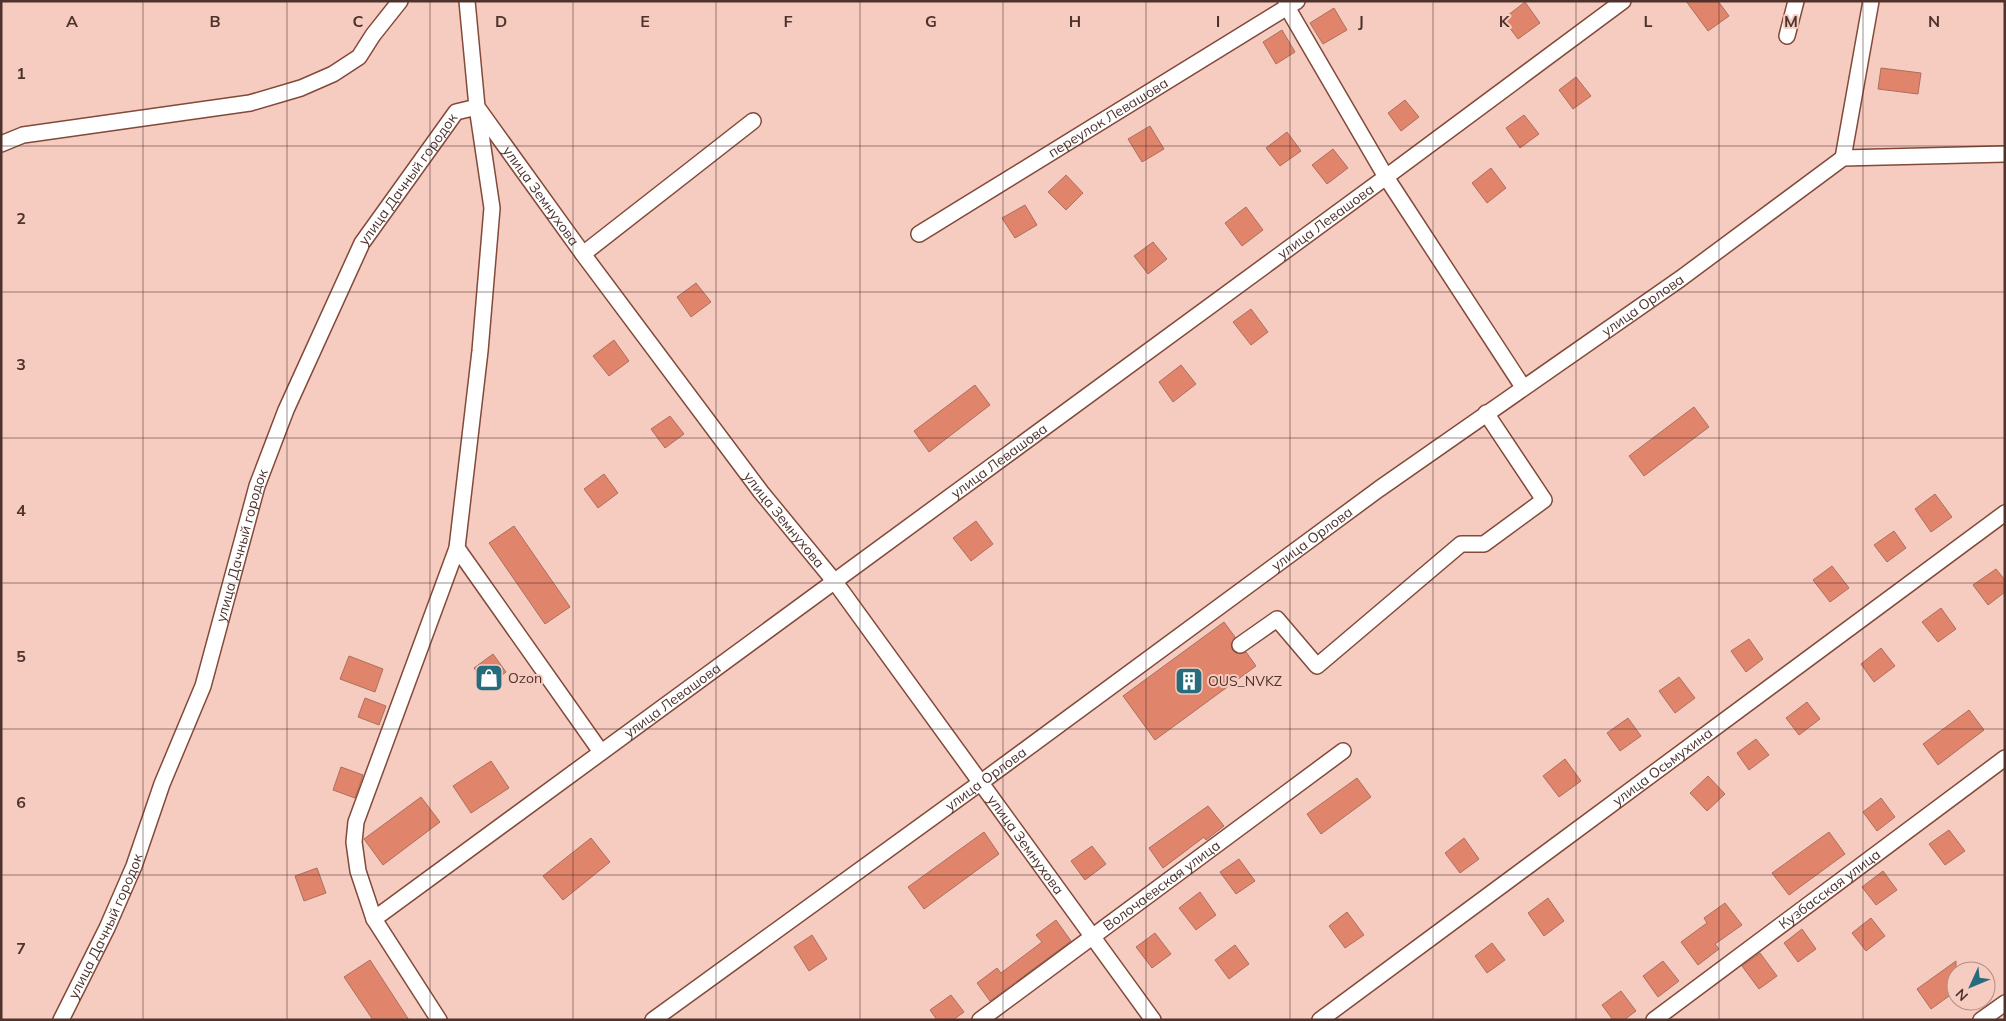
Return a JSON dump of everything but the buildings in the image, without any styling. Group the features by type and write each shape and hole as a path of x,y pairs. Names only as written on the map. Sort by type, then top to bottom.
{"street":[{"path":"1,144 23,135 250,103 301,88 333,74 359,57 373,35 400,1"},
{"path":"439,1020 374,919 358,872 354,842 356,822 457,548 476,390 492,208 477,106 467,1"},
{"name":"улица Левашова","path":"374,919 1386,178 1623,1"},
{"path":"1787,36 1796,1"},
{"path":"1871,1 1843,158 2005,154"},
{"path":"1290,3 1386,178 1523,387"},
{"name":"переулок Левашова","path":"919,234 1290,3"},
{"name":"улица Земнухова","path":"477,106 583,254 761,492 835,582 1153,1020"},
{"name":"улица Дачный городок","path":"61,1020 107,928 134,866 162,784 202,686 257,486 286,410 320,332 362,243 456,112 477,106"},
{"path":"583,254 754,121"},
{"name":"улица Орлова","path":"653,1020 980,783 1252,582 1486,413 1680,278 1843,158"},
{"path":"1240,645 1276,619 1317,666 1461,544 1484,544 1544,500 1486,413"},
{"name":"улица Осьмухина","path":"1320,1020 2005,513"},
{"path":"457,548 601,752"},
{"name":"Волочаевская улица","path":"980,1020 1343,751"},
{"name":"Кузбасская улица","path":"1654,1020 2005,758"},
{"path":"1981,1020 2005,1003"}],"place":[{"name":"Ozon","path":"489,678"},
{"name":"OUS_NVKZ","path":"1189,681"}]}
